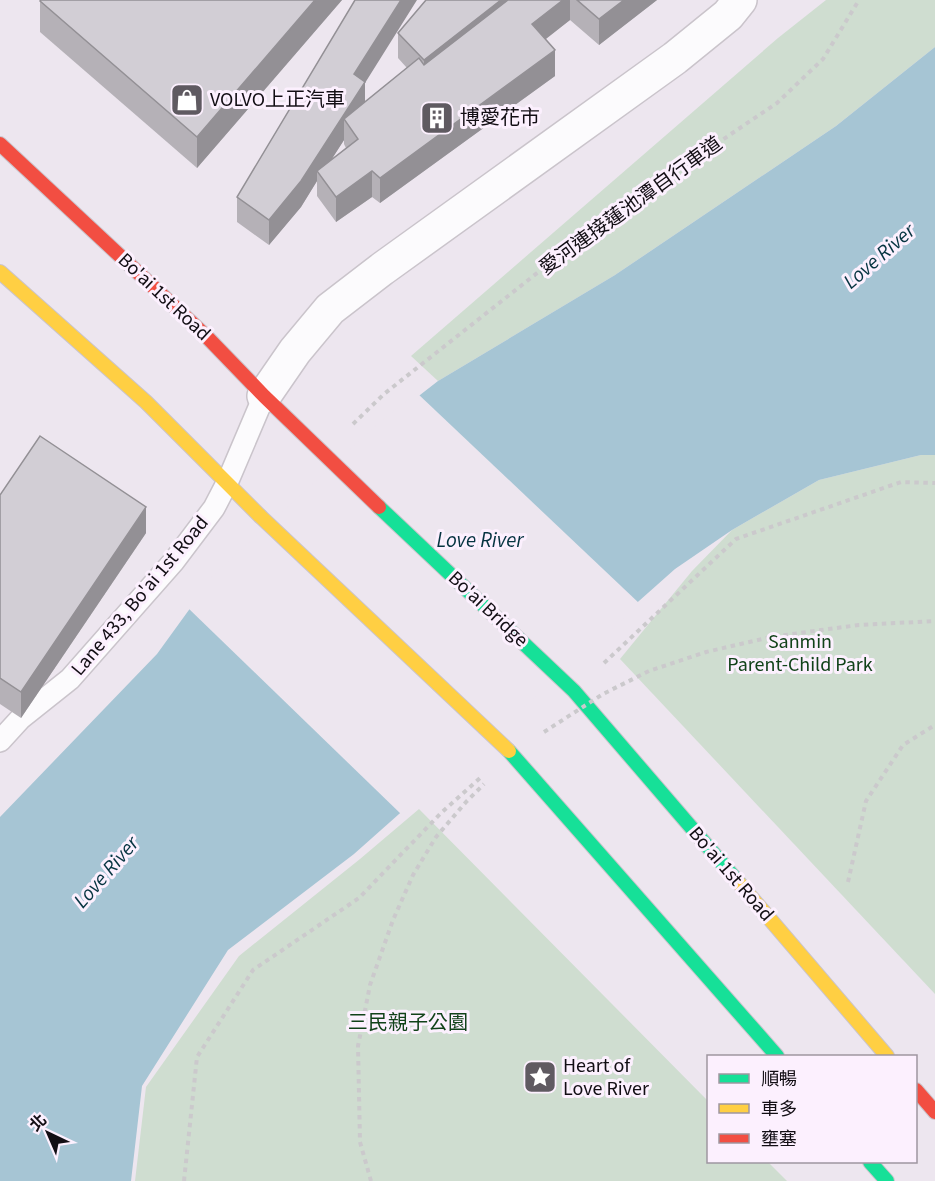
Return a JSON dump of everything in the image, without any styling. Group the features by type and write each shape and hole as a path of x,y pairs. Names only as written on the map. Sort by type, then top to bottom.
{"main road":[{"name":"Bo'ai 1st Road","path":"0,144 207,337 323,453"},
{"path":"0,272 146,402 260,516 509,751 776,1055"},
{"name":"Bo'ai Bridge","path":"323,453 574,691"},
{"name":"Bo'ai 1st Road","path":"574,691 886,1055"},
{"path":"917,1091 935,1112"},
{"path":"872,1163 887,1181"}],"street":[{"path":"264,396 295,351 330,309 391,262 675,58 728,15 740,0"}],"lane":[{"name":"Lane 433, Bo'ai 1st Road","path":"0,741 21,718 70,679 174,561 214,508 264,396"}],"path":[{"name":"愛河連接蓮池潭自行車道","path":"384,394 608,217 777,104 823,59 859,0"},
{"path":"537,736 603,694 649,671 706,652 771,637 821,630 859,625 935,621"},
{"path":"848,882 866,801 903,745 935,725"},
{"path":"371,1181 360,1142 358,1046 370,985 393,920 413,875 436,837 488,780"}],"green space":[{"path":"826,0 935,0 935,47 836,126 615,275 438,381 411,356 778,38"},
{"name":"Sanmin Parent-Child Park","path":"921,455 935,455 935,994 620,659 692,571 732,530 819,480"},
{"name":"三民親子公園","path":"419,809 707,1100 707,1163 769,1163 787,1181 135,1181 146,1087 239,956"}],"water":[{"name":"Love River","path":"935,47 935,455 921,455 819,480 732,530 675,569 354,854 228,950 142,1086 131,1181 0,1181 0,817 157,654 207,585 384,423 438,381 615,275 836,126"}],"pier":[{"path":"417,393 640,604 402,815 187,607 205,583 382,420"}],"building":[{"name":"VOLVO上正汽車","path":"41,0 315,0 197,137"},
{"path":"355,0 401,0 354,74 365,82 301,181 269,220 237,197"},
{"path":"426,0 501,0 424,60 398,33"},
{"path":"508,0 563,0 532,24 555,50 380,178 372,171 336,197 317,171 358,139 344,119 419,58 424,65"},
{"path":"577,0 624,0 599,19"},
{"path":"40,436 146,507 21,692 0,678 0,495"}],"traffic: fast":[{"path":"379,507 574,691 739,883"},
{"path":"509,751 776,1055"},
{"path":"871,1163 887,1181"}],"traffic: slow":[{"path":"0,272 146,402 260,516"},
{"path":"260,516 509,751"},
{"path":"739,883 886,1055"}],"traffic: jam":[{"path":"0,144 207,337 264,396 379,507"},
{"path":"917,1091 935,1112"}],"place":[{"name":"VOLVO上正汽車","path":"187,100"},
{"name":"博愛花市","path":"437,118"},
{"name":"Heart of Love River","path":"540,1077"}]}
